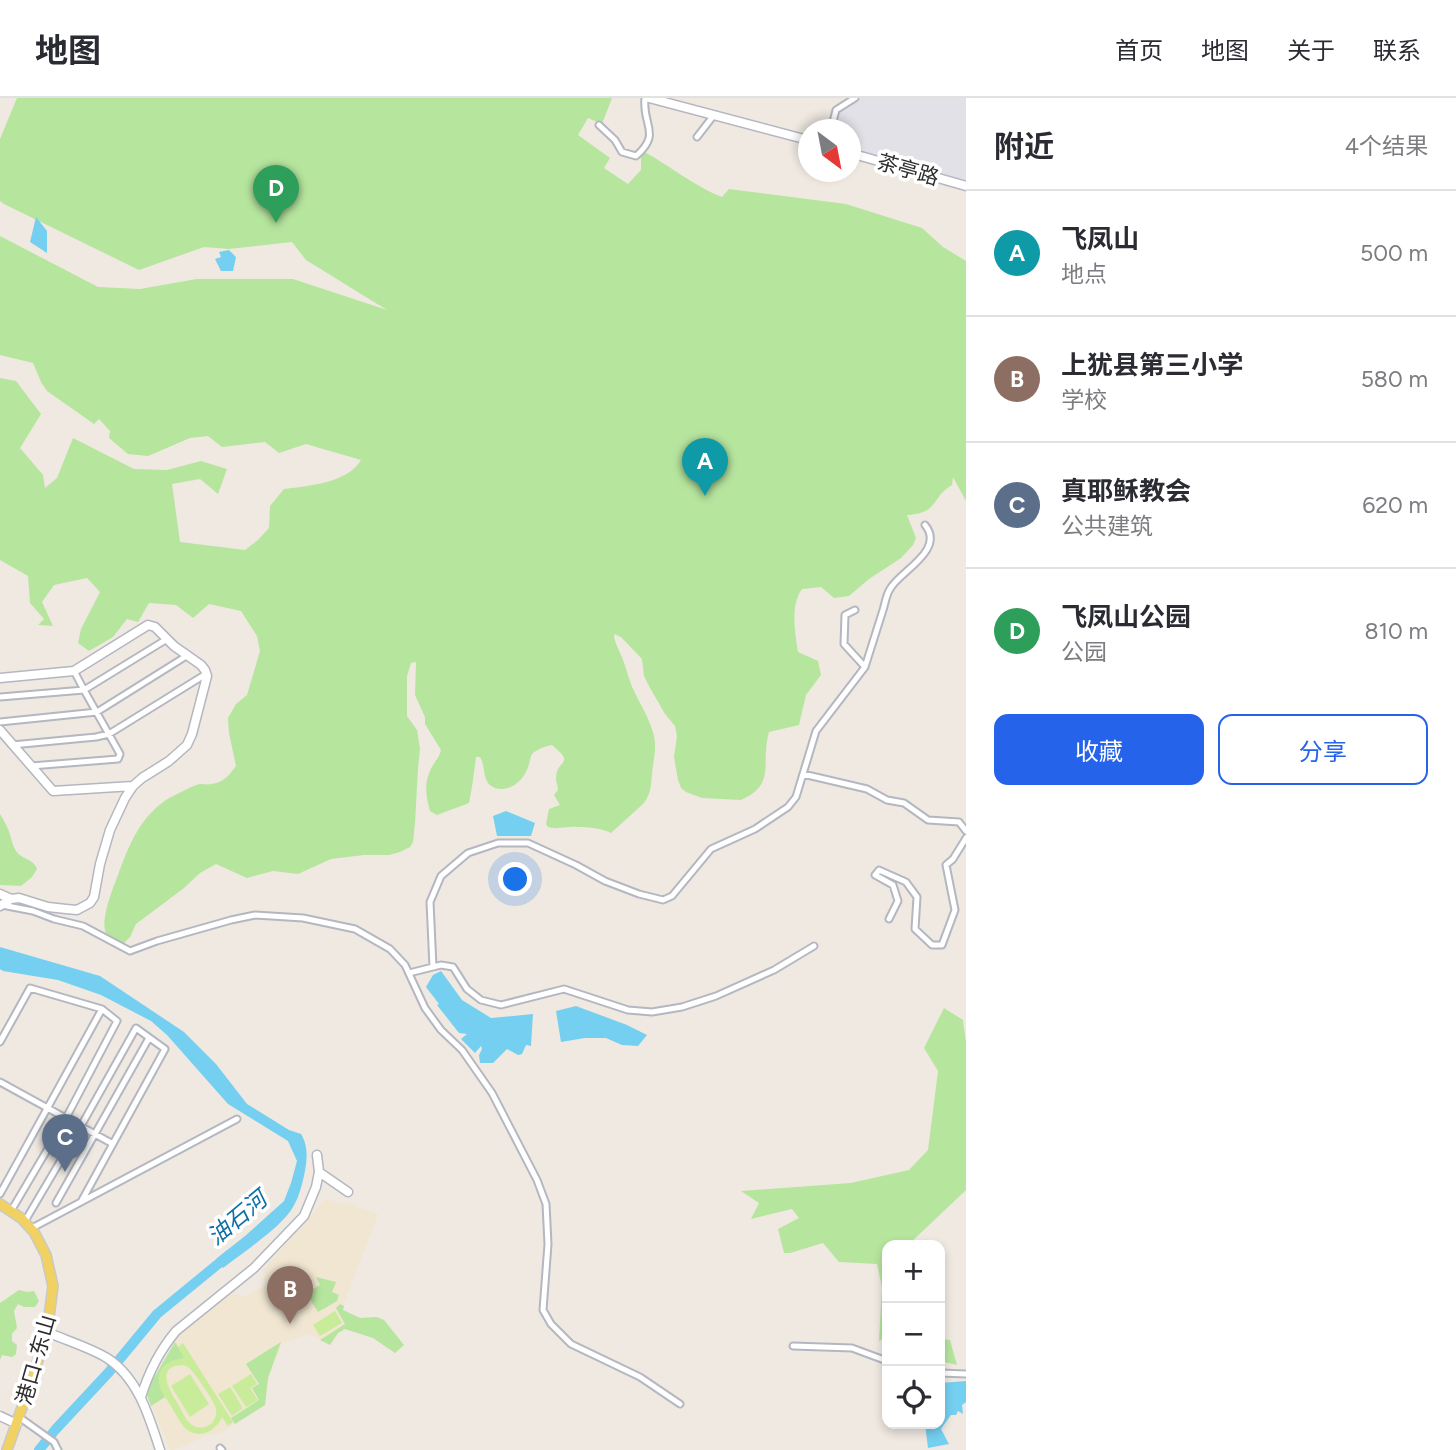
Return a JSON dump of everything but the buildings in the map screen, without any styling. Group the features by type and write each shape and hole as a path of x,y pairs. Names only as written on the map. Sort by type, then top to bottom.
{"main road":[{"name":"港口-东山","path":"0,1205 32,1228 46,1255 51,1274 52,1295 47,1332 7,1450"}],"street":[{"path":"598,125 615,140 622,152 636,156 650,140 643,108 647,98 798,137"},
{"path":"833,119 835,110 855,98"},
{"path":"697,137 714,115"},
{"name":"茶亭路","path":"861,156 966,186"},
{"path":"433,967 430,902 441,876 468,853 498,843 528,843 605,881 663,901 672,896 711,849 755,829 788,807 796,797 816,731 865,667 890,588 912,568 929,546 931,532 925,525"},
{"path":"855,610 845,615 844,644 865,667"},
{"path":"0,678 74,671 148,625 155,627 201,665 206,674 187,745 169,761 142,778 125,798 110,830 94,897 90,902 77,909 48,907 19,898 10,899 1,905"},
{"path":"0,697 84,690 167,639"},
{"path":"0,722 97,712 188,655"},
{"path":"31,766 118,760 120,754 74,671"},
{"path":"12,745 109,734 206,674"},
{"path":"0,730 53,791 133,786"},
{"path":"803,774 867,789 887,800 904,803 928,820 959,822 966,831"},
{"path":"889,919 898,901 892,885 875,875 879,870 906,882 917,897 915,929 932,945 942,945 955,910 946,865 966,838"},
{"path":"0,894 10,899"},
{"path":"1,905 33,911 83,926 130,951 219,923 255,915 303,918 355,929 390,949 405,965 425,1008 441,1030 461,1050 492,1093 537,1180 546,1204 548,1244 543,1310 551,1324 571,1343 640,1377 680,1404"},
{"path":"409,973 441,965 453,967 467,989 481,1000 501,1005 564,989 628,1010 652,1013 716,996 775,970 814,946"},
{"path":"0,1042 30,988 102,1009 117,1021 66,1118 11,1211"},
{"path":"0,1194 102,1009"},
{"path":"24,1221 136,1028 165,1049 81,1202"},
{"path":"55,1203 149,1038"},
{"path":"0,1082 113,1144"},
{"path":"32,1228 237,1119"},
{"path":"141,1396 152,1370 176,1331 254,1268 304,1216 316,1187 319,1172 317,1155"},
{"path":"319,1172 348,1192"},
{"path":"47,1332 106,1357 121,1369 141,1396 160,1450"},
{"path":"793,1346 852,1348 882,1359"},
{"path":"945,1373 966,1374"},
{"path":"0,1416 31,1425 54,1442 58,1450"}],"shaded area":[{"path":"857,98 966,98 966,181 861,152 861,119 836,119 837,110"},
{"path":"326,1199 348,1205 349,1203 378,1214 342,1309 360,1318 377,1317 384,1320 404,1345 395,1353 373,1338 345,1329 338,1333 330,1345 310,1334 282,1343 268,1378 265,1405 219,1434 210,1434 170,1450 147,1395 148,1388 177,1337 232,1293 245,1297 265,1286 263,1270"}],"green space":[{"path":"17,98 612,98 602,124 588,118 578,135 610,158 604,168 628,184 641,170 641,150 722,197 729,189 846,204 922,228 943,247 966,261 966,501 953,477 952,485 930,508 918,514 907,515 916,538 913,545 901,558 849,596 834,598 821,587 802,589 795,611 798,652 818,661 821,675 806,695 799,725 769,732 763,780 752,794 741,800 702,798 681,788 674,757 677,736 675,726 665,714 644,676 642,659 621,637 614,634 654,736 651,786 643,804 611,833 590,828 548,827 546,824 549,809 560,805 554,795 558,790 557,772 564,759 552,745 532,754 523,777 516,784 503,789 488,783 482,760 476,757 469,803 437,815 430,811 426,786 441,750 425,724 425,717 415,695 416,662 411,663 407,676 407,716 417,730 420,749 415,823 410,847 389,855 331,859 298,874 273,871 247,878 216,864 200,873 136,924 130,937 120,947 108,943 104,924 109,901 127,853 144,821 171,797 200,784 219,782 236,766 228,718 236,704 247,695 260,651 257,636 241,611 209,604 193,618 176,605 149,603 138,622 127,619 113,637 89,651 78,643 81,629 100,592 87,578 54,585 42,602 53,626 38,625 44,619 30,603 28,576 0,560 0,378 16,381 41,414 20,448 43,475 45,488 57,478 73,438 134,469 167,470 201,461 227,469 218,494 200,479 172,484 180,542 245,550 269,528 270,506 284,489 315,485 337,478 355,468 361,460 306,444 279,453 265,442 222,447 208,436 190,438 148,456 128,454 109,438 110,431 99,419 94,424 47,391 33,363 0,355 0,236 98,287 140,289 197,279 293,279 387,310 306,260 292,242 229,249 204,247 139,270 4,204 0,201 0,139"},
{"path":"0,814 16,851 37,869 21,886 0,885"},
{"path":"944,1008 963,1020 966,1043 966,1190 913,1240 882,1240 882,1287 877,1264 839,1262 823,1243 784,1253 778,1229 799,1218 792,1209 751,1219 759,1203 741,1191 851,1183 909,1170 928,1150 938,1071 924,1048"},
{"path":"316,1277 336,1282 332,1292 339,1295 337,1301 318,1312 306,1293 320,1285"},
{"path":"882,1287 882,1340 879,1341"},
{"path":"19,1290 34,1291 39,1301 35,1307 18,1304 14,1311 17,1328 12,1334 12,1341 17,1345 16,1354 12,1357 2,1355 0,1360 0,1303"},
{"path":"340,1304 344,1306 343,1310 360,1318 377,1317 384,1320 404,1345 395,1353 373,1338 345,1329 338,1333 330,1345 320,1340 345,1324 336,1308"},
{"path":"335,1311 342,1323 320,1336 313,1325"},
{"path":"945,1340 950,1340 957,1365 945,1362"},
{"path":"175,1342 185,1358 161,1371 159,1383 165,1397 151,1406 147,1395 148,1388"},
{"path":"281,1342 268,1378 265,1405 235,1424 231,1418 259,1400 252,1388 259,1384 246,1364"},
{"path":"183,1343 233,1422 228,1426 222,1417 212,1430 197,1434 186,1429 180,1421 162,1392 159,1381 164,1366 173,1360 184,1358 178,1347","holes":["183,1365 198,1378 216,1408 214,1421 206,1427 196,1427 188,1421 169,1387 166,1375 169,1370"]},
{"path":"190,1374 209,1404 190,1417 171,1386"},
{"path":"251,1374 257,1384 250,1388 258,1400 246,1407 232,1386"},
{"path":"230,1387 243,1408 232,1416 218,1394"}],"water":[{"path":"36,217 47,231 47,253 30,242"},
{"path":"229,250 236,257 233,271 221,271 215,259 221,257 219,252"},
{"path":"506,811 535,823 531,836 497,836 493,816"},
{"path":"0,947 100,976 184,1032 216,1064 247,1104 289,1130 301,1134 306,1149 304,1176 300,1192 288,1215 223,1268 216,1259 284,1201 297,1161 288,1141 228,1104 167,1035 151,1021 101,995 58,980 3,971 0,969"},
{"path":"441,971 462,1000 491,1018 533,1014 531,1046 526,1045 522,1054 518,1055 507,1049 493,1063 480,1063 481,1046 475,1053 461,1039 467,1034 459,1033 426,987 433,975"},
{"path":"576,1006 647,1035 638,1046 622,1045 606,1038 561,1042 556,1011"},
{"path":"966,1381 963,1414 958,1411 945,1423 945,1383"},
{"path":"926,1429 941,1429 949,1444 928,1448"}],"waterway":[{"name":"油石河","path":"39,1450 157,1314 229,1255"}],"place":[{"name":"飞凤山公园","path":"276,223"},
{"name":"飞凤山","path":"705,496"},
{"name":"真耶稣教会","path":"65,1172"},
{"name":"上犹县第三小学","path":"290,1324"}]}
